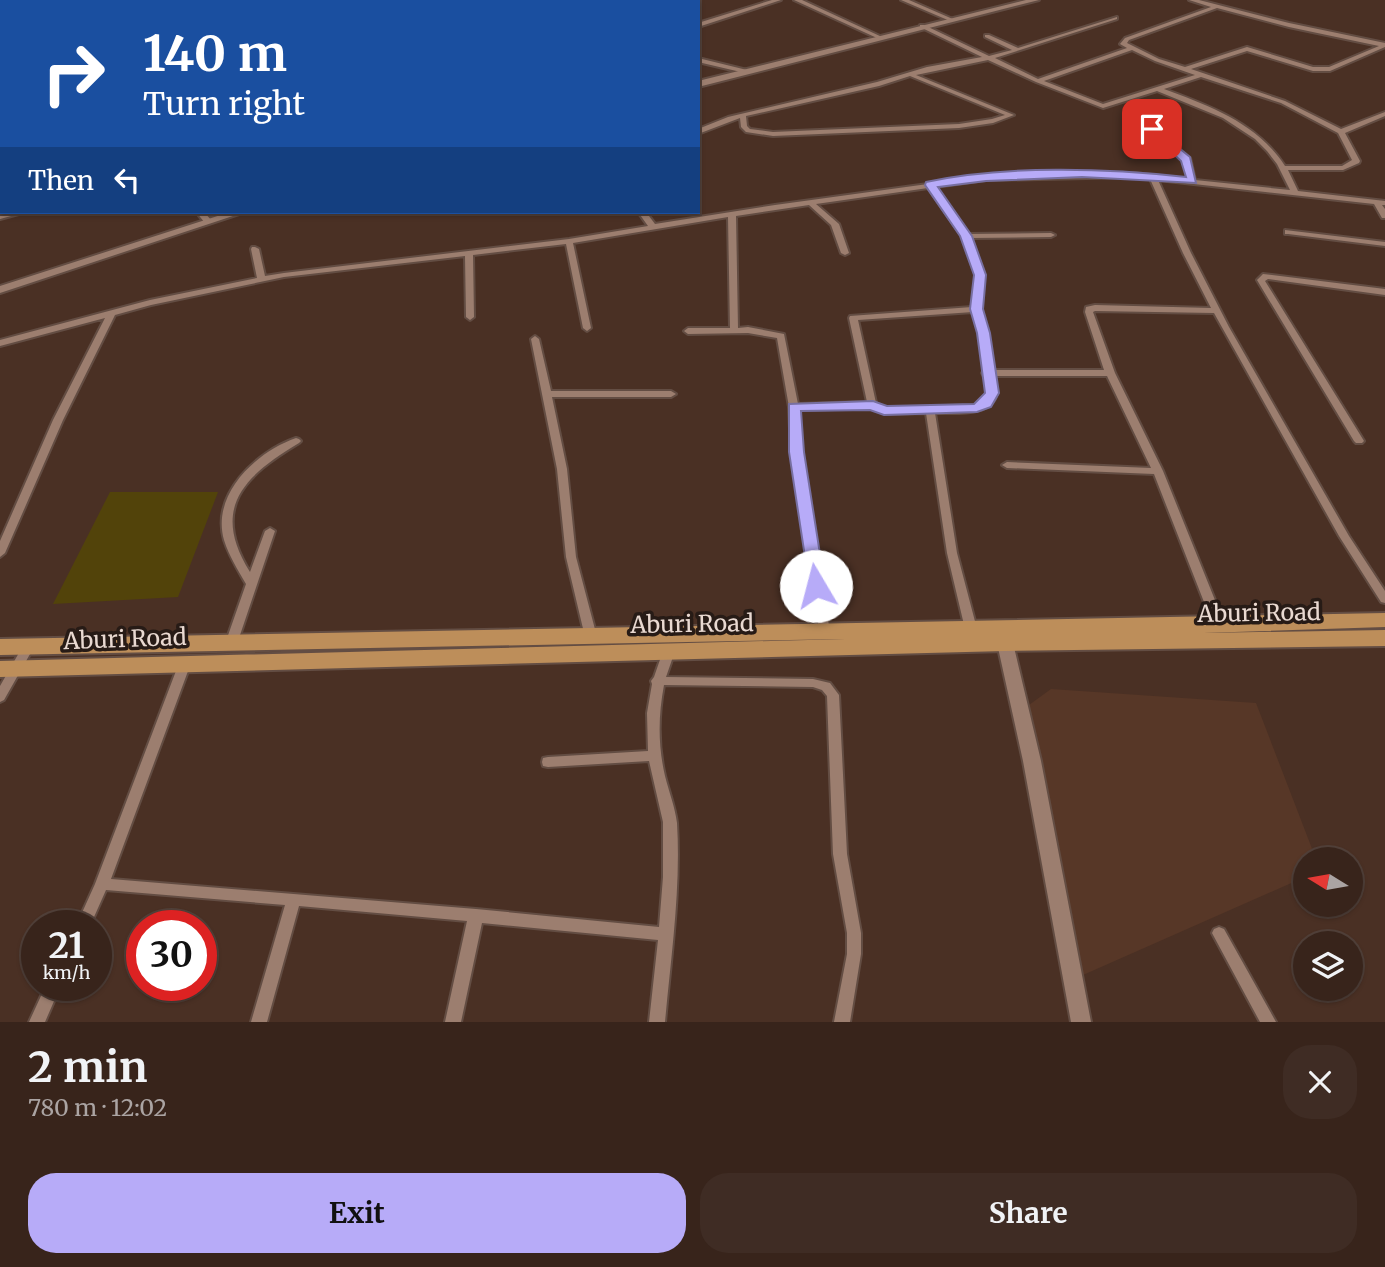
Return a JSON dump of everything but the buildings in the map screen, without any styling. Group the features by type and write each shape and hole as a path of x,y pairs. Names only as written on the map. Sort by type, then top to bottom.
{"highway":[{"name":"Aburi Road","path":"0,647 1219,625 1380,629"},
{"name":"Aburi Road","path":"8,669 1005,643 1380,629"}],"street":[{"path":"700,24 778,0"},
{"path":"797,0 878,37"},
{"path":"904,0 952,20"},
{"path":"700,83 1031,0"},
{"path":"1192,0 1385,45"},
{"path":"1215,7 1127,39 1124,44 1130,49 1283,102 1341,132 1356,161 1352,166 1343,169 1282,168"},
{"path":"700,131 730,118 1017,50 1115,18"},
{"path":"922,26 1038,81 1103,106 1203,74"},
{"path":"987,36 1017,50"},
{"path":"1185,69 1247,49 1313,69 1330,69 1385,45"},
{"path":"1038,81 1130,49"},
{"path":"700,60 745,71"},
{"path":"743,117 744,127 748,131 774,134 959,126 993,121 1010,115 909,74"},
{"path":"1159,89 1228,118 1262,143 1282,168 1295,193"},
{"path":"1341,132 1385,114"},
{"path":"1152,129 1186,160 1192,181"},
{"path":"0,343 150,303 262,280 353,265 569,241 930,185 1050,175 1153,177 1381,202 1385,216"},
{"path":"1153,177 1169,217 1273,414 1385,599"},
{"path":"794,407 873,405 884,411 977,408 986,404 992,393 987,373 984,333 976,309 980,275 966,236 930,185"},
{"path":"810,202 835,224 845,253"},
{"path":"0,290 204,216 222,214"},
{"path":"643,214 653,227"},
{"path":"732,214 734,330"},
{"path":"1288,232 1385,244"},
{"path":"966,236 1051,235"},
{"path":"569,241 587,328"},
{"path":"255,250 262,280"},
{"path":"469,253 470,317"},
{"path":"1359,441 1261,280 1266,276 1385,292"},
{"path":"873,405 853,318 976,309"},
{"path":"1217,311 1089,309 1110,373 1158,471 1219,625"},
{"path":"0,553 58,420 111,314"},
{"path":"688,331 763,331 781,336 794,407 796,452 824,632"},
{"path":"535,339 562,469 571,557 591,637"},
{"path":"987,373 1110,373"},
{"path":"547,394 671,394"},
{"path":"930,410 952,552 971,629"},
{"path":"252,584 232,549 225,514 234,492 255,465 296,441"},
{"path":"1007,465 1158,471"},
{"path":"230,644 270,531"},
{"path":"1005,643 1032,761 1081,1022"},
{"path":"0,697 8,669 27,647"},
{"path":"657,1022 666,934 669,805 655,756 652,712 657,681 669,651"},
{"path":"90,910 185,663"},
{"path":"657,681 813,683 826,686 833,695 840,854 854,933 854,954 842,1022"},
{"path":"548,762 655,756"},
{"path":"102,884 293,902 476,915 666,934"},
{"path":"259,1022 293,902"},
{"path":"453,1022 476,915"},
{"path":"1219,933 1268,1022"},
{"path":"37,1022 47,1001"}],"shaded area":[{"path":"110,492 218,492 178,597 53,604"},
{"path":"1051,689 1256,703 1311,847 1293,847 1293,882 1083,975 1029,705"}],"route":[{"path":"816,586 796,452 794,407 873,405 884,411 977,408 986,404 992,393 987,373 984,333 976,309 980,275 966,236 930,185 986,178 1082,174 1134,175 1192,181 1186,160 1152,129"}]}
